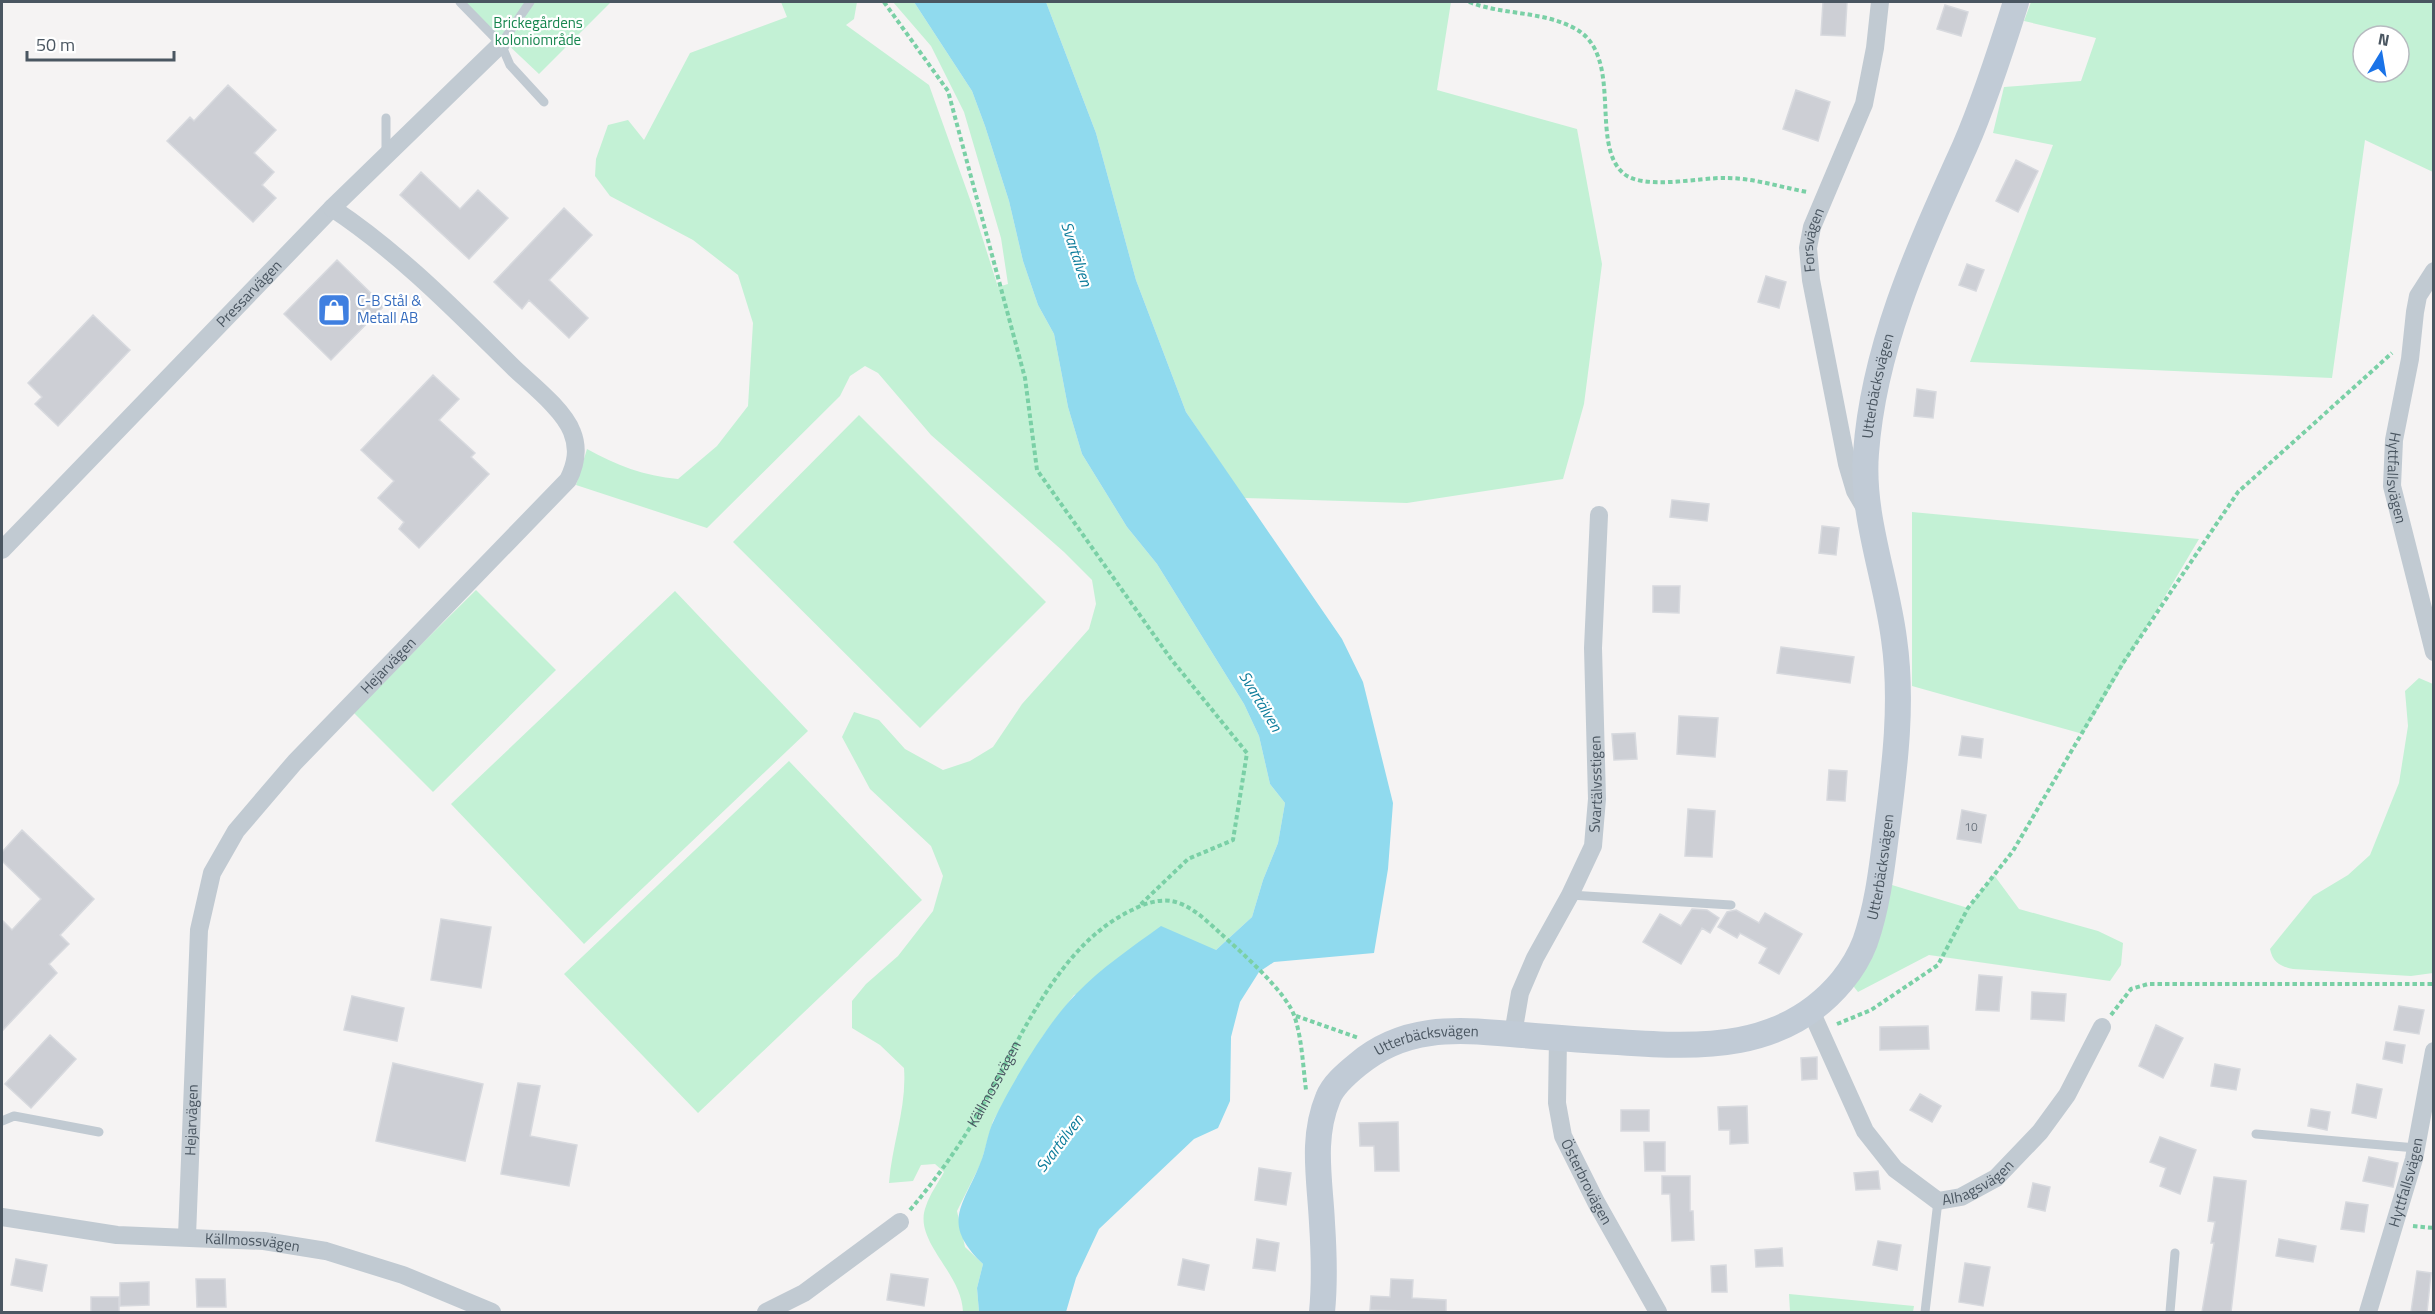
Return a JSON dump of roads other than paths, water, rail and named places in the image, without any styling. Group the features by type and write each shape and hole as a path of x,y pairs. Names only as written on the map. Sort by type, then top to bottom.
{"street":[{"name":"Forsvägen","path":"1871,516 1855,491 1847,464 1810,280 1808,248 1812,227 1864,104 1875,48 1880,2"},
{"name":"Utterbäcksvägen","path":"1322,1312 1325,1277 1317,1170 1318,1133 1329,1094 1370,1054 1422,1032 1478,1031 1681,1047 1716,1045 1750,1039 1793,1022 1816,1021 1864,946 1879,895 1893,780 1898,703 1895,640 1871,516 1866,456 1874,392 1908,274 1966,142 2016,2"},
{"name":"Pressarvägen","path":"2,550 332,208 501,44"},
{"name":"Hejarvägen","path":"187,1236 199,930 212,873 236,831 295,762 568,480 575,465 576,447 572,430 550,402 414,271 332,208"},
{"name":"Hyttfallsvägen","path":"2433,271 2418,296 2406,388 2394,440 2392,486 2433,652"},
{"name":"Svartälvsstigen","path":"1513,1034 1520,993 1527,976 1593,846 1597,799 1593,648 1599,515"},
{"name":"Alhagsvägen","path":"1816,1021 1865,1131 1895,1169 1938,1201 1961,1197 1996,1178 2040,1132 2067,1095 2102,1027"},
{"name":"Österbrovägen","path":"1558,1038 1557,1104 1563,1136 1596,1202 1658,1312"},
{"name":"Hyttfallsvägen","path":"2368,1312 2416,1148 2433,1051"},
{"name":"Källmossvägen","path":"2,1217 117,1235 187,1236 264,1241 326,1251 403,1275 492,1312"},
{"path":"766,1312 804,1293 900,1222"}],"lane":[{"path":"460,2 501,44 510,65 544,102"},
{"path":"501,44 530,2"},
{"path":"386,118 386,156"},
{"path":"1570,895 1731,905"},
{"path":"2,1121 14,1116 99,1132"},
{"path":"2256,1134 2416,1148"},
{"path":"1925,1312 1938,1201"},
{"path":"2170,1312 2175,1253"}],"water":[{"name":"Svartälven","path":"914,2 1046,2 1096,133 1136,280 1186,412 1342,639 1363,682 1393,803 1388,869 1374,953 1274,962 1259,972 1240,1002 1231,1037 1230,1101 1218,1128 1194,1139 1099,1229 1076,1278 1066,1312 979,1312 977,1288 983,1264 962,1237 959,1215 982,1159 992,1125 1020,1072 1054,1020 1076,994 1106,967 1161,926 1216,950 1252,917 1263,880 1278,843 1285,803 1270,784 1259,736 1244,704 1157,564 1127,527 1082,454 1068,407 1054,334 1038,305 1023,261 1009,201 972,91"}],"place":[{"name":"C-B Stål & Metall AB","path":"334,310"}],"park label":[{"name":"Brickegårdens koloniområde","path":"538,32"}]}
